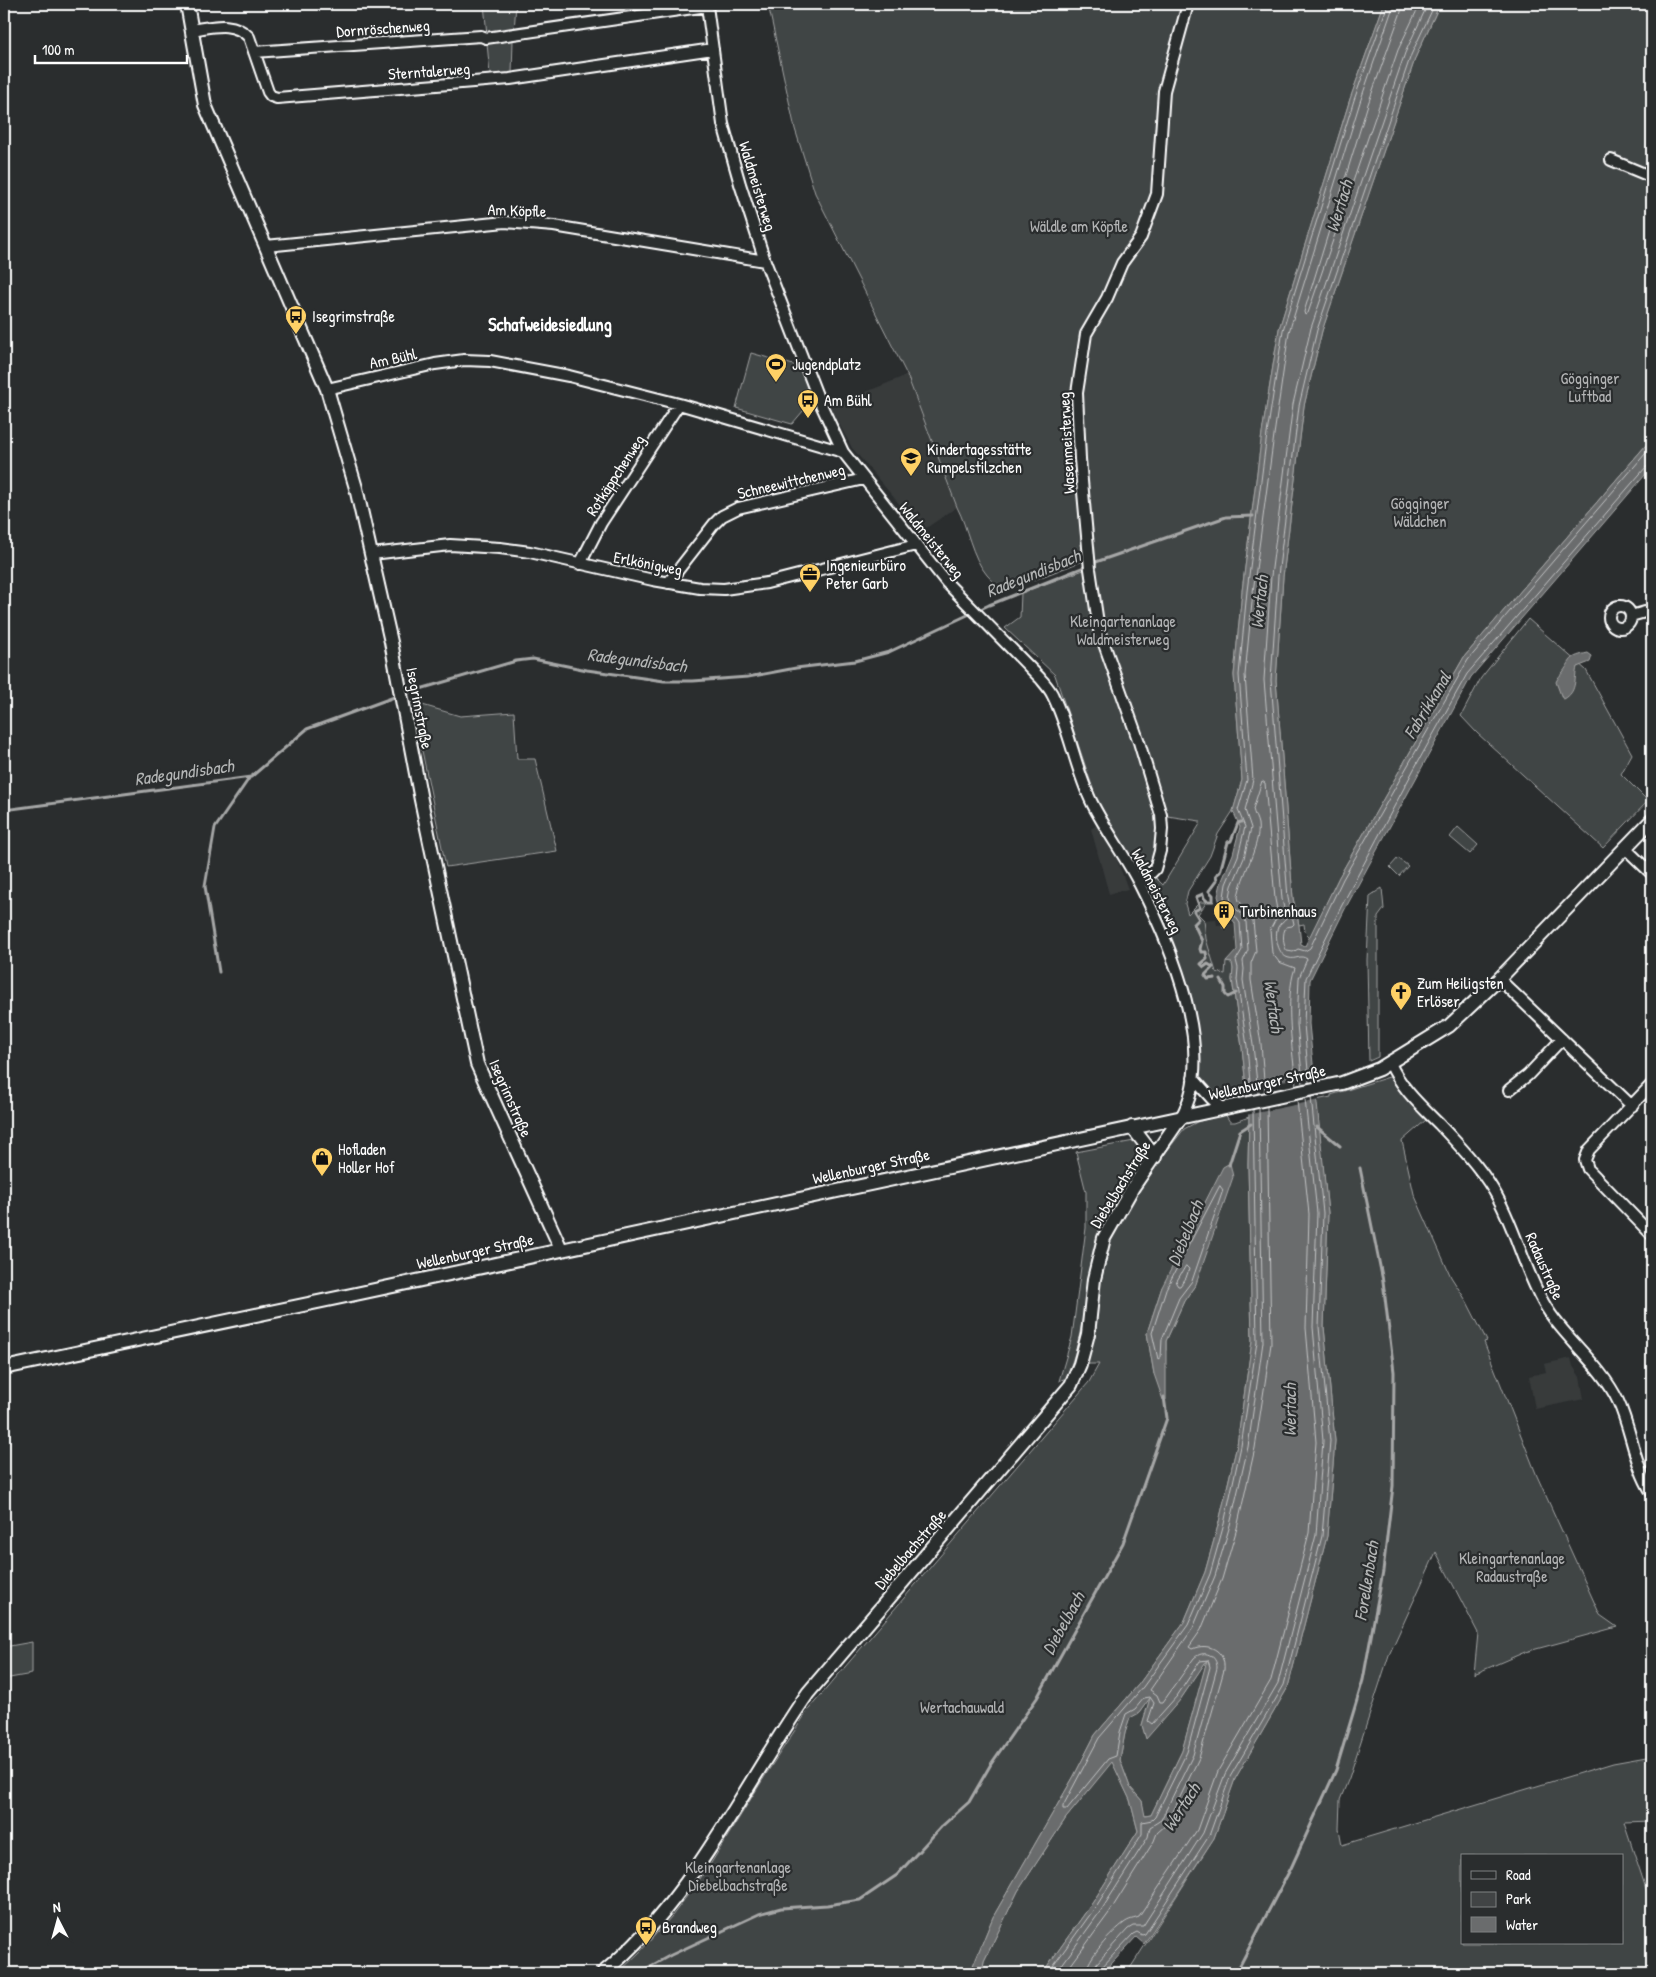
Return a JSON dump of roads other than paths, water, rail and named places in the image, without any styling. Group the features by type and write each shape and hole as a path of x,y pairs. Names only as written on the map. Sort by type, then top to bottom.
{"street":[{"name":"Isegrimstraße","path":"187,4 204,105 327,389 356,488 400,686 468,1026 478,1064 561,1249"},
{"name":"Wasenmeisterweg","path":"1140,884 1155,869 1160,851 1161,815 1139,742 1099,630 1090,565 1076,393 1086,334 1107,298 1122,263 1141,237 1157,194 1164,91 1188,4"},
{"name":"Dornröschenweg","path":"254,52 481,36 486,38 707,6 712,49"},
{"name":"Sterntalerweg","path":"191,30 220,26 238,28 249,38 268,92 271,96 278,98 510,79 712,49"},
{"name":"Waldmeisterweg","path":"712,49 723,124 765,261 818,398 843,452 946,582 1040,678 1053,695 1092,802 1140,884 1174,962 1191,1018 1194,1054 1193,1078 1188,1103 1181,1117"},
{"path":"1611,160 1652,177"},
{"name":"Am Köpfle","path":"266,246 505,222 554,226 765,261"},
{"name":"Am Bühl","path":"327,389 435,364 473,360 521,366 569,376 679,404 843,452"},
{"name":"Rotkäppchenweg","path":"580,564 601,523 679,404"},
{"name":"Schneewittchenweg","path":"668,582 722,516 738,508 864,479"},
{"name":"Erlkönigweg","path":"372,554 450,545 484,546 530,552 700,588 724,588 760,584 916,545"},
{"path":"1631,616 1652,610"},
{"name":"Wellenburger Straße","path":"4,1368 1342,1083 1390,1063 1449,1026 1499,979 1652,820"},
{"path":"1625,848 1652,874"},
{"path":"1499,979 1632,1106"},
{"path":"1509,1090 1528,1075 1562,1039"},
{"name":"Radaustraße","path":"1390,1063 1400,1084 1471,1159 1495,1194 1507,1217 1527,1270 1543,1302 1558,1324 1591,1362 1617,1400 1639,1466 1652,1493"},
{"path":"1193,1078 1222,1108"},
{"path":"1652,1084 1589,1150 1585,1160 1588,1169 1652,1235"},
{"name":"Diebelbachstraße","path":"604,1973 650,1929 690,1879 808,1692 1071,1385 1080,1364 1088,1334 1094,1279 1104,1238 1133,1187 1181,1117"},
{"path":"1132,1128 1155,1157"}],"water":[{"name":"Wertach","path":"1384,4 1440,4 1416,56 1322,331 1304,406 1283,577 1276,680 1293,898 1301,944 1305,946 1339,877 1464,657 1652,438 1652,467 1471,677 1345,909 1310,980 1309,1024 1328,1213 1324,1327 1335,1441 1327,1536 1288,1687 1235,1779 1214,1838 1144,1944 1136,1937 1103,1973 1039,1973 1043,1972 1093,1902 1138,1831 1130,1800 1112,1762 1066,1818 1018,1891 984,1961 982,1973 970,1973 993,1917 1074,1776 1095,1735 1139,1684 1184,1622 1205,1572 1237,1445 1252,1341 1248,1165 1249,1117 1242,1047 1232,979 1233,969 1232,963 1226,962 1237,950 1235,923 1232,919 1224,917 1218,896 1221,883 1233,854 1240,827 1233,811 1242,780 1234,675 1242,591 1262,433 1279,329 1350,99","holes":["1207,1660 1182,1751 1151,1815 1145,1816 1142,1801 1130,1787 1120,1760 1130,1718 1139,1713 1150,1698 1142,1725 1146,1739 1180,1700"]},
{"path":"1588,653 1592,656 1590,662 1577,667 1573,689 1568,696 1564,699 1562,698 1556,682 1572,659"},
{"path":"1230,1163 1233,1177 1196,1284 1184,1301 1166,1341 1166,1400 1163,1400 1154,1374 1147,1333 1162,1287 1223,1167"}],"waterway":[{"name":"Radegundisbach","path":"1093,563 1226,517 1253,516"},
{"name":"Radegundisbach","path":"403,694 516,661 533,659 587,670 664,681 748,677 796,668 855,661 889,652 989,605 1087,566"},
{"name":"Radegundisbach","path":"4,810 251,777 307,729 397,696"},
{"path":"219,972 205,886 215,828 250,777"},
{"path":"1215,978 1208,979 1205,975 1213,967 1208,964 1204,967 1201,964 1207,959 1206,952 1201,952 1202,941 1194,924 1199,919 1194,911 1200,908 1196,897 1203,894 1207,901 1213,901 1213,895 1209,891 1217,880 1216,875 1220,872 1228,842 1231,841 1238,823 1241,822"},
{"path":"1224,915 1224,927"},
{"path":"1221,980 1225,987 1225,994 1228,997 1236,993"},
{"name":"Diebelbach","path":"1229,1165 1240,1131 1251,1124"},
{"name":"Forellenbach","path":"1317,1127 1340,1146"},
{"name":"Forellenbach","path":"1236,1973 1291,1868 1336,1770 1363,1680 1383,1571 1393,1486 1394,1372 1383,1281 1360,1168"},
{"name":"Diebelbach","path":"638,1973 671,1955 759,1914 781,1908 827,1905 860,1900 897,1875 941,1827 969,1802 991,1764 1037,1698 1123,1543 1167,1418 1164,1397"}],"place":[{"name":"Isegrimstraße","path":"296,335"},
{"name":"Jugendplatz","path":"776,383"},
{"name":"Am Bühl","path":"808,419"},
{"name":"Kindertagesstätte Rumpelstilzchen","path":"911,477"},
{"name":"Ingenieurbüro Peter Garb","path":"810,593"},
{"name":"Turbinenhaus","path":"1224,930"},
{"name":"Zum Heiligsten Erlöser","path":"1401,1011"},
{"name":"Hofladen Holler Hof","path":"322,1177"},
{"name":"Brandweg","path":"646,1946"}],"district":[{"name":"Schafweidesiedlung","path":"550,324"}],"park label":[{"name":"Wäldle am Köpfle","path":"1079,226"},
{"name":"Gögginger Luftbad","path":"1590,387"},
{"name":"Gögginger Wäldchen","path":"1420,512"},
{"name":"Kleingartenanlage Waldmeisterweg","path":"1123,630"},
{"name":"Kleingartenanlage Radaustraße","path":"1512,1567"},
{"name":"Wertachauwald","path":"962,1707"},
{"name":"Kleingartenanlage Diebelbachstraße","path":"738,1876"}],"water label":[{"name":"Fabrikkanal","path":"1427,705"}]}
